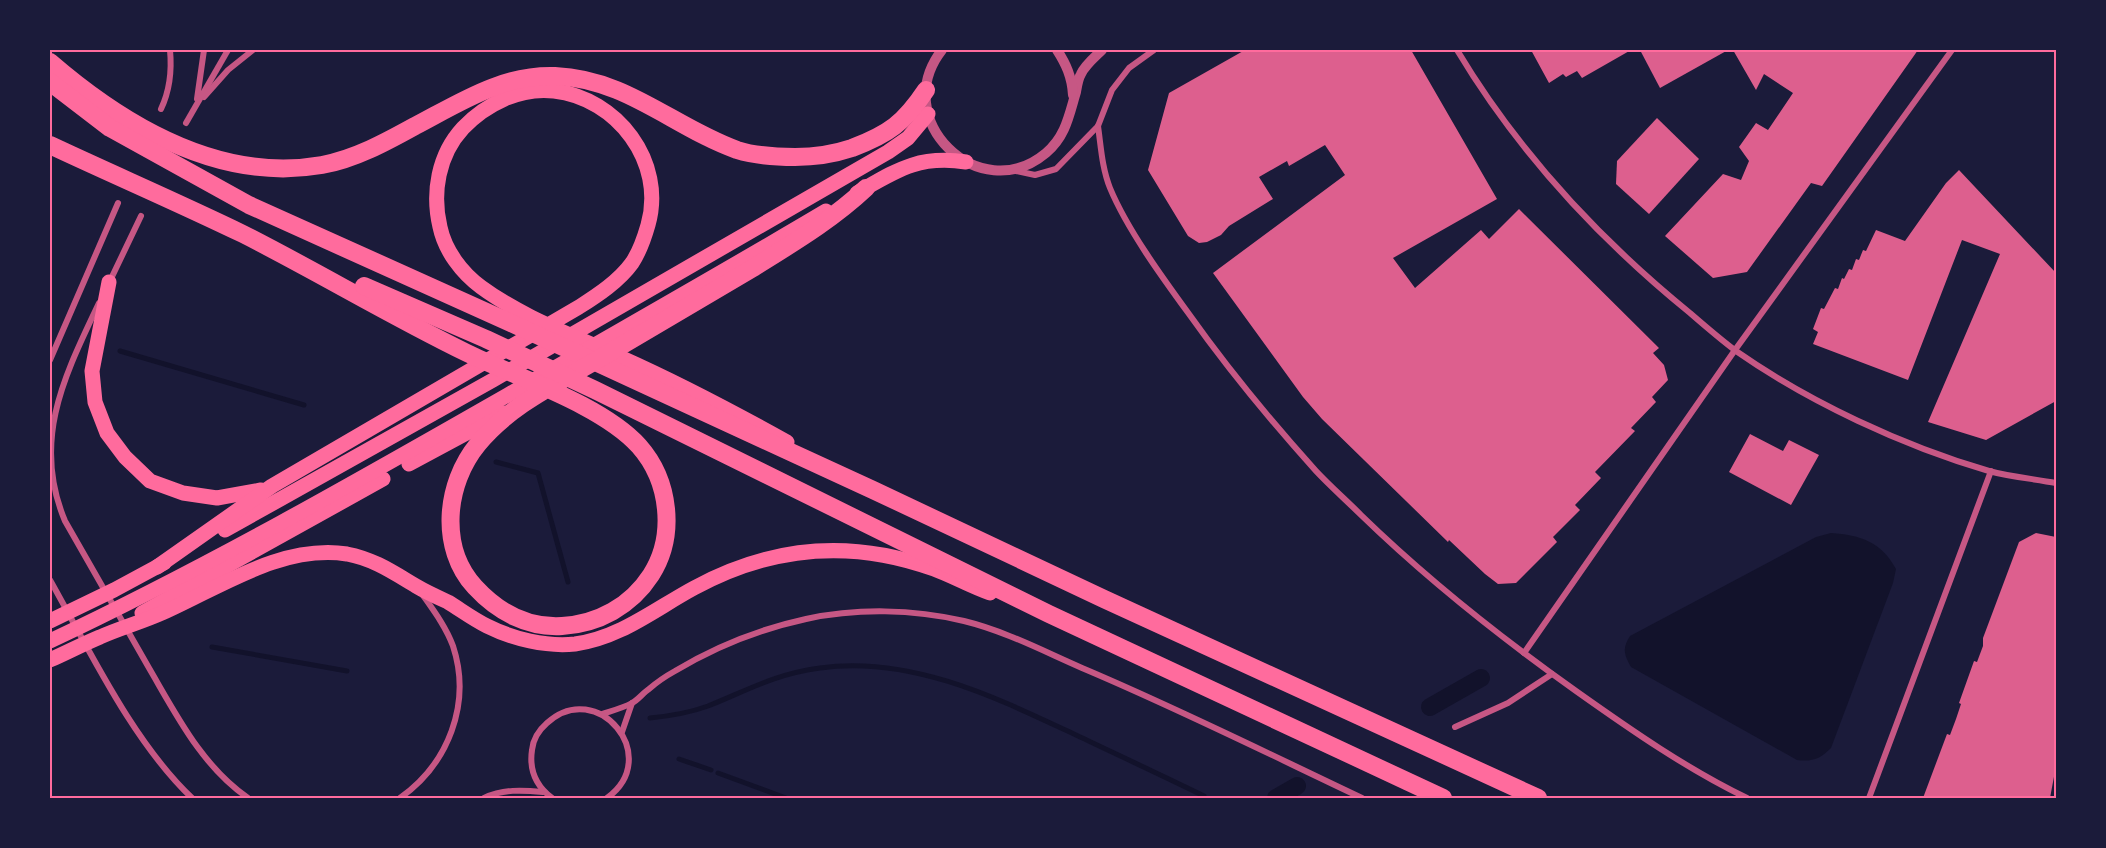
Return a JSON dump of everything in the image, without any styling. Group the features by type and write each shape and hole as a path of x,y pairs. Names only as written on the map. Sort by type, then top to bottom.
{"highway":[{"path":"50,62 120,115 158,136 198,153 225,161 276,167 322,165 363,152 463,100 498,85 523,78 555,76 609,86 651,105 709,138 739,150 771,157 808,157 842,152 869,141 895,127 912,111 926,90"},
{"path":"50,82 110,128 249,205 511,323 630,370"},
{"path":"157,567 272,486 579,307 599,295 632,264 643,245 652,200 643,155 626,129 596,105 573,95 553,91 531,92 492,105 471,120 456,135 444,156 437,181 436,205 440,230 447,248 457,263 480,286 528,315 630,370 873,490 1104,599 1538,798"},
{"path":"50,621 157,567 462,397 888,152 909,138 928,114"},
{"path":"50,145 244,235 486,339 596,390 1049,615 1443,798"},
{"path":"50,641 279,524 414,449 904,167 935,159 966,162"},
{"path":"100,637 456,438 518,407 810,233 844,208 866,188"},
{"path":"244,235 465,352 575,402 621,429 649,458 665,500 667,529 662,551 654,571 636,594 625,604 595,620 557,626 519,620 494,605 472,584 461,565 451,534 451,500 460,471 478,444 518,407"},
{"path":"109,282 92,371 94,402 107,433 125,457 150,481 183,494 217,498 251,493 272,486"},
{"path":"50,660 100,637 161,614 234,578 271,564 320,553 348,555 376,563 397,573 416,587 448,602 486,626 521,639 574,644 601,638 626,627 693,588 732,570 771,557 828,550 880,555 933,569 983,591 1049,615"}],"street":[{"path":"161,110 169,87 170,50"},
{"path":"195,106 204,50"},
{"path":"186,123 228,50"},
{"path":"195,106 228,70 253,50"},
{"path":"942,50 933,63 926,90 928,114 935,132 946,147 966,162 987,169 1010,169 1035,175 1056,170 1098,126 1108,99 1120,79 1134,64 1154,50"},
{"path":"1057,50 1066,65 1072,83 1073,101"},
{"path":"1010,169 1029,163 1046,153 1060,138 1069,121 1081,74 1102,50"},
{"path":"1456,50 1473,78 1517,136 1550,178 1594,227 1671,298 1735,350 1803,393 1925,449 1991,471 2056,483"},
{"path":"1524,653 1735,350 1952,50"},
{"path":"1098,126 1107,177 1119,207 1165,281 1207,340 1317,472 1457,602 1524,653 1645,738 1748,798"},
{"path":"50,360 118,203"},
{"path":"141,216 66,374 60,393 52,441 52,467 59,506 82,551 196,747 224,780 248,798"},
{"path":"1869,798 1991,471"},
{"path":"50,580 108,683 155,757 192,798"},
{"path":"400,798 413,789 430,771 444,751 454,725 459,694 453,648 441,620 416,587"},
{"path":"602,714 632,703 675,671 735,640 774,628 842,613 885,612 927,615 964,621 1008,636 1158,700 1362,798"},
{"path":"1455,727 1502,706 1552,674"},
{"path":"622,732 632,703"},
{"path":"552,798 543,792 534,778 531,761 533,744 540,729 553,717 568,710 585,709 602,714 613,722 622,732 628,747 629,763 624,779 615,792 607,798"},
{"path":"483,798 516,790 543,792"}],"shaded area":[{"path":"1831,533 1861,538 1877,546 1896,569 1893,583 1831,748 1823,755 1807,761 1797,760 1631,667 1625,652 1630,636 1816,537"}],"building":[{"path":"1245,50 1411,50 1497,199 1393,258 1415,288 1481,230 1489,239 1519,209 1659,348 1653,353 1664,365 1668,380 1652,397 1656,402 1631,428 1635,431 1595,472 1601,478 1575,505 1580,510 1553,537 1557,542 1516,583 1498,584 1485,574 1449,540 1448,542 1322,419 1303,397 1213,273 1345,175 1325,145 1289,166 1287,161 1259,177 1273,199 1207,242 1199,243 1188,236 1148,170 1169,93"},
{"path":"1531,50 1631,50 1582,78 1577,71 1566,77 1563,74 1549,83"},
{"path":"1640,50 1728,50 1660,88"},
{"path":"1733,50 1918,50 1822,186 1811,183 1747,272 1713,278 1665,236 1723,174 1741,180 1749,161 1739,147 1756,123 1768,130 1793,93 1764,74 1756,90"},
{"path":"1657,118 1699,159 1649,214 1616,184 1617,161"},
{"path":"1959,170 2056,273 2056,401 1986,440 1928,422 2000,254 1962,240 1908,380 1813,344 1818,332 1813,329 1821,308 1824,309 1835,288 1838,289 1849,269 1852,270 1863,250 1866,251 1876,230 1905,241 1946,183"},
{"path":"1750,434 1783,451 1789,440 1819,455 1791,505 1729,472"},
{"path":"2036,533 2056,537 2056,766 2050,798 1923,798 1947,734 1950,735 1974,661 1977,662 1983,646 1983,638 2019,542"}],"waterway":[{"path":"120,351 304,405"},
{"path":"496,462 538,473 568,582"},
{"path":"212,647 347,671"},
{"path":"650,718 679,714 708,706 789,674 820,668 854,666 887,668 920,674 984,694 1204,796 1202,798"},
{"path":"1430,707 1481,678"},
{"path":"679,759 711,770"},
{"path":"718,773 786,798"},
{"path":"1276,798 1297,786"}]}
